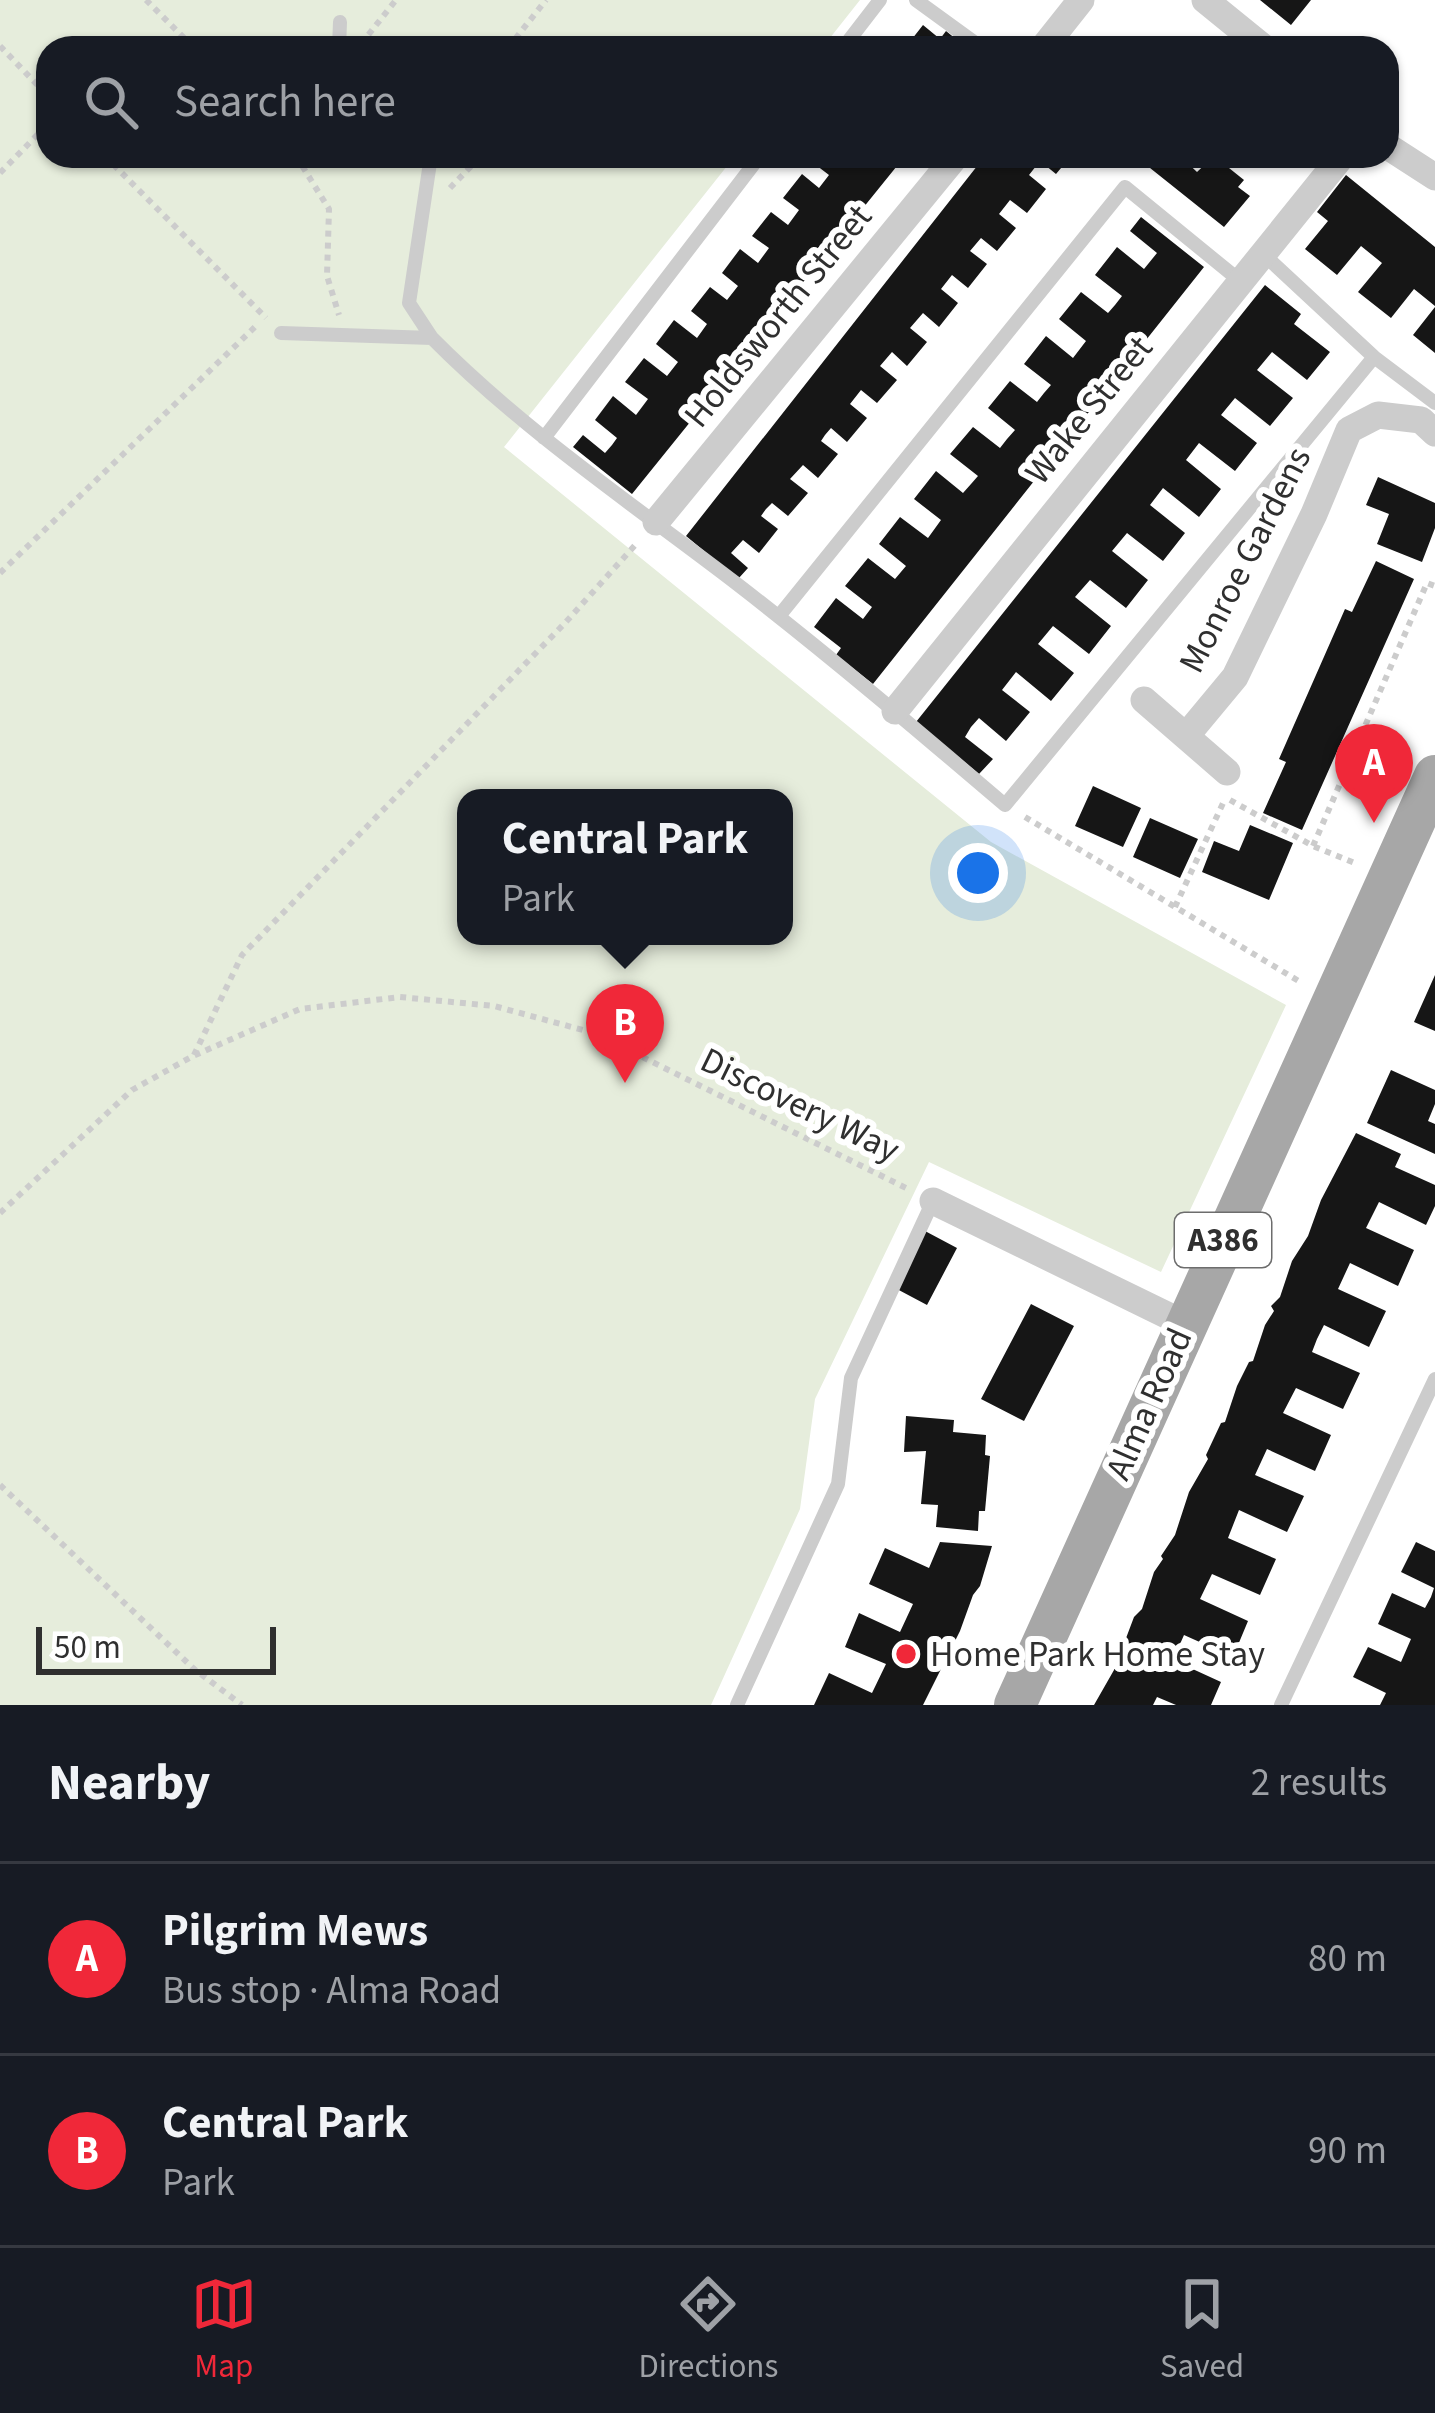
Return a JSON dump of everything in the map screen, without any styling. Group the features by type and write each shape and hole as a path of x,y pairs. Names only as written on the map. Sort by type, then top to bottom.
{"main road":[{"name":"Alma Road","path":"1015,1705 1435,776"}],"street":[{"path":"1052,36 1081,0"},
{"path":"1205,0 1249,36"},
{"path":"1399,154 1435,177"},
{"name":"Holdsworth Street","path":"656,522 946,168"},
{"name":"Wake Street","path":"895,711 1332,168"},
{"name":"Monroe Gardens","path":"1186,736 1235,677 1314,514 1348,430 1378,415 1421,420 1435,433"},
{"name":"Monroe Gardens","path":"1144,700 1186,736 1226,785"},
{"path":"933,1201 1185,1324"}],"lane":[{"path":"852,36 880,0"},
{"path":"916,0 966,36"},
{"path":"339,36 340,22"},
{"path":"429,168 409,303 432,338 470,377 544,438 779,616 1005,805 1374,357"},
{"path":"544,438 751,168"},
{"path":"779,616 1125,187 1238,280"},
{"path":"1261,252 1374,357 1435,403"},
{"path":"281,333 432,338"},
{"path":"736,1705 838,1484 851,1378 933,1201"},
{"path":"1281,1705 1435,1379"}],"path":[{"path":"146,0 182,36"},
{"path":"367,36 396,0"},
{"path":"518,36 546,0"},
{"path":"0,46 36,84"},
{"path":"0,172 36,136"},
{"path":"0,573 265,317 117,168"},
{"path":"303,168 329,209 327,277 346,338"},
{"path":"424,209 468,168"},
{"path":"193,1057 242,955 566,623 656,522"},
{"path":"1313,846 1427,583 1435,586"},
{"path":"1175,907 1226,785 1313,846 1388,876"},
{"path":"1005,805 1330,1001"},
{"name":"Discovery Way","path":"0,1213 132,1090 193,1057 300,1009 400,997 494,1006 594,1033 933,1201"},
{"path":"0,1485 194,1669 242,1705"}],"green space":[{"path":"0,0 860,0 832,36 36,36 36,168 725,168 504,447 991,842 1286,1005 1161,1272 929,1162 815,1399 800,1509 711,1705 0,1705"}],"building":[{"path":"1260,0 1311,0 1291,25"},
{"path":"923,25 936,36 914,36"},
{"path":"820,168 895,168 632,494 573,447 583,435 605,453 617,438 595,420 613,396 636,415 648,399 625,382 644,358 667,376 678,362 656,344 674,320 697,338 707,324 691,311 710,287 727,300 738,286 722,273 740,249 758,263 769,248 752,236 771,212 788,225 799,210 783,198 802,174 819,188 829,175"},
{"path":"976,168 1034,168 1029,175 1046,189 1027,213 1010,200 999,214 1016,228 997,251 981,238 970,251 987,264 968,288 952,275 941,289 958,303 939,327 923,313 910,328 927,342 907,366 892,352 880,366 897,380 877,403 861,390 850,404 867,418 847,442 831,428 825,435 821,441 838,454 818,478 803,465 790,479 808,493 788,516 772,503 766,509 761,516 778,529 759,553 743,540 731,553 748,568 738,579 686,536"},
{"path":"1150,168 1193,168 1197,172 1229,168 1244,180 1238,187 1250,196 1224,227"},
{"path":"1346,175 1435,247 1435,306 1414,289 1391,318 1358,292 1382,263 1361,246 1337,275 1305,249 1328,221 1317,212"},
{"path":"1141,217 1204,267 873,684 836,655 841,648 814,627 836,598 863,619 872,607 845,586 868,558 895,579 906,566 879,544 900,517 928,538 941,520 914,499 936,471 963,493 978,476 950,454 973,427 1000,448 1015,430 988,408 1010,381 1037,402 1051,385 1024,364 1046,336 1073,358 1086,341 1059,319 1081,292 1108,313 1115,305 1122,296 1095,275 1117,247 1144,269 1157,253 1130,231"},
{"path":"1265,285 1301,314 1294,324 1330,352 1307,380 1272,352 1257,370 1293,398 1270,426 1235,398 1221,415 1257,443 1235,471 1199,443 1186,460 1221,489 1199,517 1163,488 1150,505 1185,533 1163,561 1127,533 1112,551 1148,580 1126,608 1090,580 1075,597 1111,626 1089,654 1053,626 1038,644 1074,673 1051,701 1016,672 1002,690 1030,712 1006,741 979,718 971,727 965,737 993,759 979,774 916,722"},
{"path":"1435,307 1435,353 1413,335"},
{"path":"1378,477 1435,503 1435,528 1422,562 1377,544 1389,514 1366,505"},
{"path":"1376,561 1414,579 1302,830 1263,813 1286,762 1279,759 1345,609 1352,612"},
{"path":"1093,786 1141,808 1123,847 1075,826"},
{"path":"1150,818 1198,839 1180,878 1133,857"},
{"path":"1250,825 1293,843 1269,900 1202,872 1214,841 1239,851"},
{"path":"1435,975 1435,1031 1414,1022"},
{"path":"1391,1070 1435,1090 1428,1121 1435,1124 1435,1154 1367,1123"},
{"path":"1356,1133 1401,1154 1395,1167 1435,1185 1435,1206 1426,1225 1379,1202 1366,1228 1414,1250 1398,1286 1350,1263 1338,1289 1386,1311 1369,1347 1324,1325 1317,1339 1312,1352 1360,1373 1343,1409 1296,1388 1283,1413 1331,1435 1315,1471 1267,1449 1255,1475 1304,1496 1287,1532 1239,1510 1228,1538 1276,1559 1260,1595 1212,1574 1200,1599 1248,1621 1233,1657 1184,1635 1173,1660 1221,1682 1211,1705 1176,1705 1157,1697 1153,1705 1094,1705 1142,1609 1237,1386 1253,1361 1274,1311 1271,1306 1280,1297 1292,1261"},
{"path":"925,1231 957,1248 927,1305 895,1288"},
{"path":"1031,1304 1074,1326 1024,1421 981,1399"},
{"path":"906,1416 954,1420 953,1432 986,1435 985,1455 990,1456 985,1511 979,1511 978,1531 936,1527 938,1505 921,1504 926,1451 904,1452"},
{"path":"940,1542 992,1546 980,1586 923,1705 814,1705 829,1673 872,1693 886,1664 845,1647 859,1613 900,1632 913,1604 869,1584 885,1548 929,1568"},
{"path":"1416,1542 1435,1551 1435,1705 1380,1705 1386,1693 1353,1677 1368,1647 1401,1662 1411,1639 1378,1624 1392,1593 1425,1608 1431,1597 1434,1588 1401,1572"}],"place":[{"name":"Pilgrim Mews","path":"1374,823"},
{"name":"Central Park","path":"625,1083"},
{"name":"Home Park Home Stay","path":"906,1654"}]}
